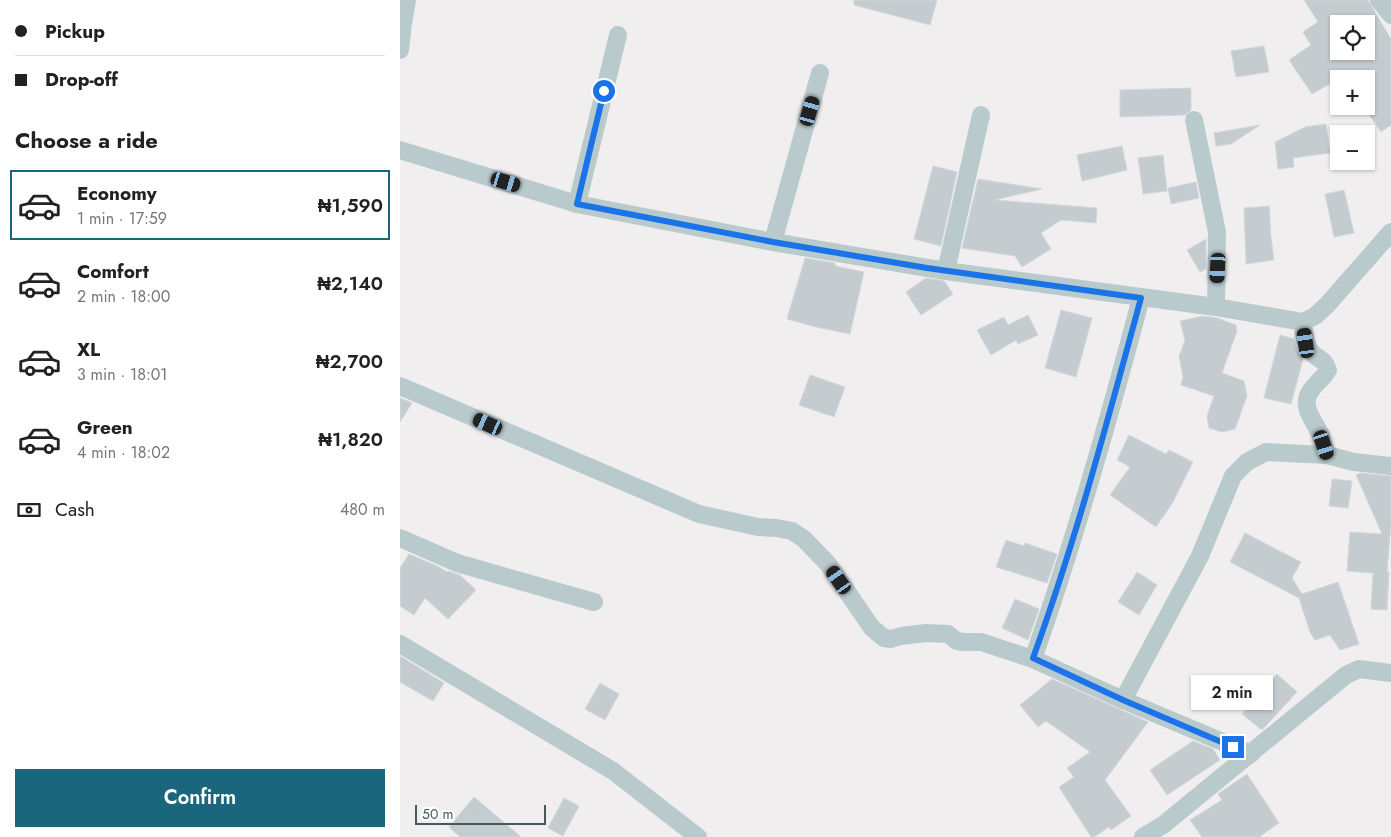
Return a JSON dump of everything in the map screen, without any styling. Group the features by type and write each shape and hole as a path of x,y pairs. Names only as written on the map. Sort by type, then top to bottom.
{"street":[{"path":"400,50 401,22 407,0"},
{"path":"1379,0 1391,15"},
{"path":"577,204 618,35"},
{"path":"773,242 820,73"},
{"path":"946,271 981,115"},
{"path":"1194,120 1217,232 1216,307"},
{"path":"400,150 577,204 773,242 946,271 1216,307 1303,322 1315,316 1327,305 1391,232"},
{"path":"1033,658 1064,568 1108,422 1141,298"},
{"path":"1303,322 1306,343 1312,352 1325,362 1328,370 1324,379 1311,390 1306,400 1307,410 1320,435 1327,455"},
{"path":"400,386 698,514 792,531 804,539 828,564 872,628 884,638 891,639 926,633 948,634 957,641 981,642 1033,658 1123,700 1251,754"},
{"path":"1123,700 1200,556 1233,476 1247,462 1266,452 1327,455 1354,462 1391,466"},
{"path":"400,538 457,563 594,602"},
{"path":"400,644 613,771 690,835"},
{"path":"1143,837 1167,831 1251,754 1346,675 1359,669 1391,673"}],"building":[{"path":"854,0 937,0 930,25 854,5"},
{"path":"1304,0 1368,0 1391,39 1391,125 1381,132 1369,115 1375,115 1375,70 1330,70 1330,84 1312,94 1289,60 1311,45 1303,32 1318,22"},
{"path":"1264,46 1269,72 1236,77 1231,51"},
{"path":"1191,88 1191,110 1185,115 1120,117 1120,90"},
{"path":"1326,124 1330,153 1293,158 1294,167 1278,169 1275,142 1305,127"},
{"path":"1260,125 1231,144 1216,146 1214,133"},
{"path":"1122,146 1127,170 1082,181 1077,155"},
{"path":"1163,155 1167,191 1143,194 1138,158"},
{"path":"933,166 957,172 941,246 914,239"},
{"path":"978,179 1042,189 995,200 1097,208 1096,223 1061,220 1041,233 1051,249 1022,267 1015,256 962,248"},
{"path":"1196,182 1199,198 1171,204 1168,188"},
{"path":"1344,190 1354,233 1334,237 1325,194"},
{"path":"1269,206 1274,260 1246,264 1244,208"},
{"path":"1206,239 1206,269 1200,272 1187,250"},
{"path":"805,258 835,263 835,266 864,272 850,334 787,319"},
{"path":"926,278 944,281 953,294 921,315 906,292"},
{"path":"1061,310 1092,318 1076,377 1045,368"},
{"path":"1028,315 1038,335 1018,344 1016,340 991,355 977,330 1004,317 1008,325"},
{"path":"1203,316 1217,318 1236,325 1237,331 1222,373 1244,381 1247,396 1235,429 1222,432 1209,428 1207,416 1214,396 1181,385 1183,377 1179,356 1185,340 1180,321"},
{"path":"1280,335 1294,339 1297,350 1303,359 1291,404 1264,398"},
{"path":"810,375 845,387 834,417 799,405"},
{"path":"400,398 412,403 400,422"},
{"path":"1129,435 1166,454 1169,450 1193,462 1173,502 1156,527 1110,495 1130,467 1117,460"},
{"path":"1360,473 1391,476 1387,610 1371,609 1373,573 1347,571 1350,532 1382,534 1356,475"},
{"path":"1332,479 1352,481 1348,508 1329,506"},
{"path":"1245,533 1301,562 1292,578 1302,594 1338,582 1359,644 1340,650 1330,635 1315,640 1310,632 1299,598 1230,562"},
{"path":"1006,540 1024,546 1025,543 1057,554 1047,583 996,567"},
{"path":"409,554 447,572 460,575 476,590 448,619 425,598 414,615 400,606 400,568"},
{"path":"1137,572 1157,585 1139,615 1118,602"},
{"path":"1015,599 1039,609 1028,640 1002,628"},
{"path":"400,656 444,683 433,701 400,682"},
{"path":"1277,674 1297,692 1262,730 1242,714"},
{"path":"1052,679 1148,722 1105,780 1131,816 1111,830 1109,827 1094,837 1091,837 1059,787 1074,777 1067,768 1090,752 1046,721 1038,727 1020,705"},
{"path":"600,683 619,694 605,720 585,709"},
{"path":"1193,741 1213,749 1220,760 1167,795 1150,770"},
{"path":"1247,774 1279,823 1259,837 1202,837 1190,820 1222,800 1218,794"},
{"path":"474,797 521,837 460,837 449,827"},
{"path":"564,798 579,806 563,836 548,828"}],"route":[{"path":"604,91 577,204 773,242 927,268 1141,298 1108,422 1059,586 1033,658 1123,700 1233,747"}]}
